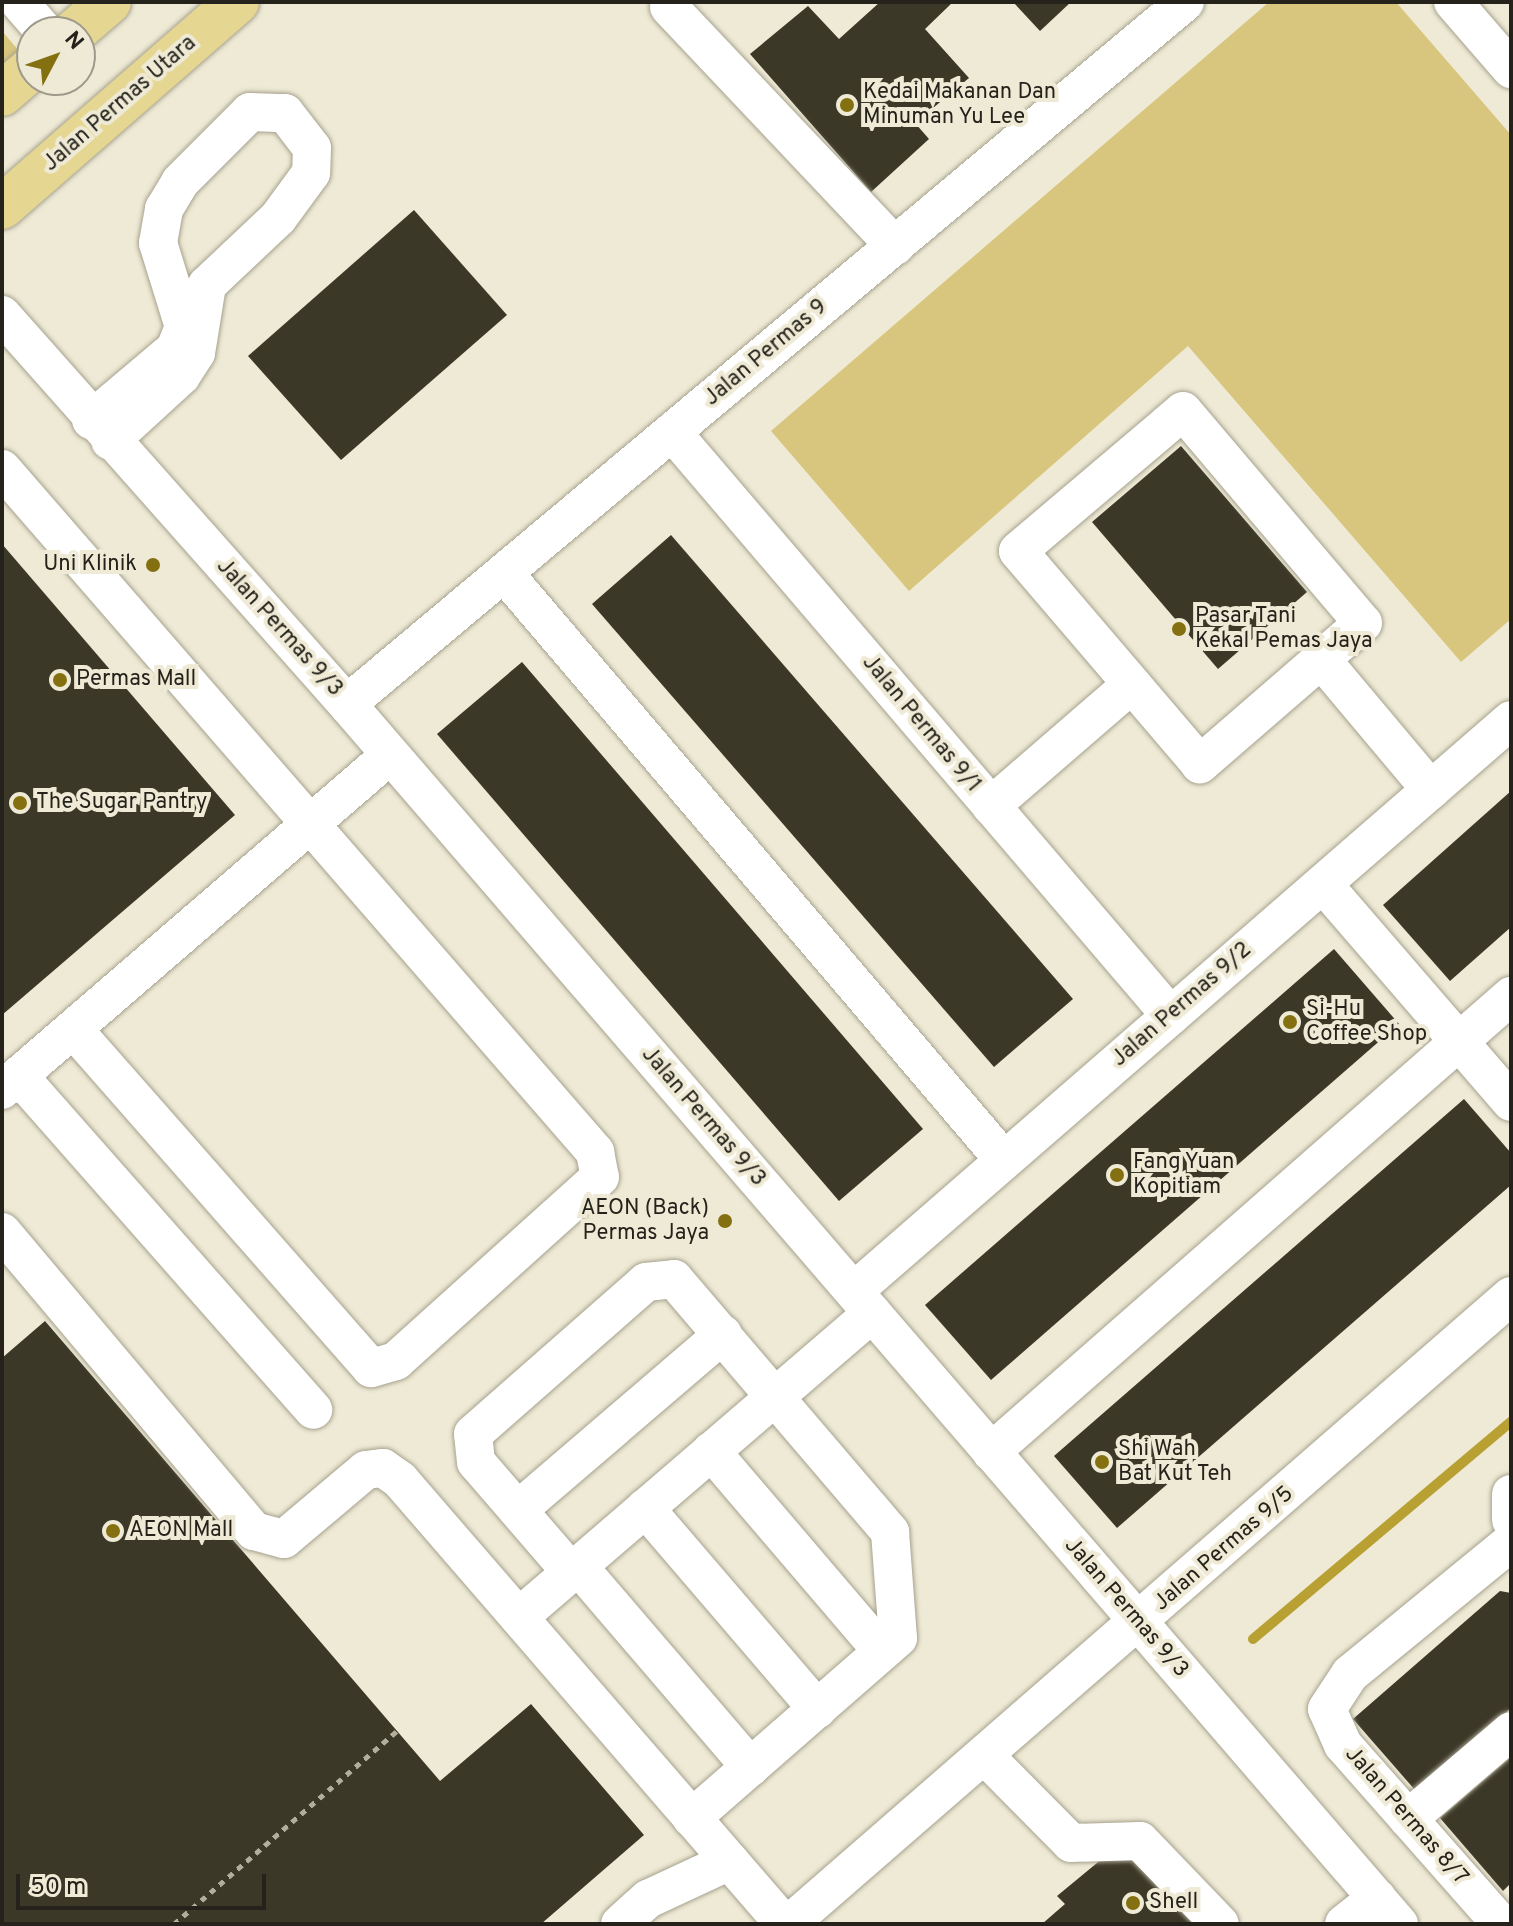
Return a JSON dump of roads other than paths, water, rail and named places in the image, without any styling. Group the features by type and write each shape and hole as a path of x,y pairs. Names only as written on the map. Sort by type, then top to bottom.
{"main road":[{"name":"Jalan Permas Utara","path":"2,207 237,2"}],"street":[{"name":"Jalan Permas 9","path":"347,704 1185,2"},
{"path":"1453,2 1511,69"},
{"path":"669,7 895,246"},
{"path":"250,112 285,113 312,148 311,173 278,218 207,285 196,353 181,376 101,430 175,349 184,327 158,243 164,209 180,182 250,112"},
{"name":"Jalan Permas 9/3","path":"2,315 347,704 1388,1911"},
{"path":"1183,411 1363,623 1321,659 1200,764 1018,551 1183,411"},
{"name":"Jalan Permas 9/1","path":"672,432 1171,1016"},
{"path":"2,469 313,822 601,1162 595,1188 396,1361 371,1368 73,1029"},
{"path":"504,573 1004,1160"},
{"path":"1321,659 1431,790"},
{"path":"991,806 1132,684"},
{"name":"Jalan Permas 9/2","path":"519,1617 776,1395 1004,1160 1511,720"},
{"path":"313,1410 10,1083 389,756"},
{"path":"1323,884 1511,1102"},
{"path":"991,1452 1511,996"},
{"path":"2,1232 254,1531 284,1539 366,1470 383,1468 519,1617 787,1924"},
{"path":"620,1924 710,1839 750,1767 898,1638 890,1532 674,1279 646,1282 473,1434 476,1462 750,1767"},
{"name":"Jalan Permas 9/5","path":"787,1924 1140,1624 1511,1296"},
{"path":"518,1510 723,1334"},
{"path":"711,1451 882,1651"},
{"path":"645,1508 817,1709"},
{"name":"Jalan Permas 8/7","path":"1501,1924 1343,1745 1327,1709 1350,1674 1511,1542"},
{"path":"1408,1819 1511,1731"},
{"path":"985,1756 1071,1843 1140,1841 1220,1924"},
{"path":"1344,1924 1388,1911"}],"waterway":[{"path":"1253,1639 1511,1422"}],"place":[{"name":"Kedai Makanan Dan Minuman Yu Lee","path":"847,105"},
{"name":"Uni Klinik","path":"153,565"},
{"name":"Pasar Tani Kekal Pemas Jaya","path":"1179,629"},
{"name":"Permas Mall","path":"60,680"},
{"name":"The Sugar Pantry","path":"20,803"},
{"name":"Si-Hu Coffee Shop","path":"1290,1022"},
{"name":"Fang Yuan Kopitiam","path":"1117,1175"},
{"name":"AEON (Back) Permas Jaya","path":"725,1221"},
{"name":"Shi Wah Bat Kut Teh","path":"1102,1462"},
{"name":"AEON Mall","path":"113,1531"},
{"name":"Shell","path":"1133,1903"}]}
